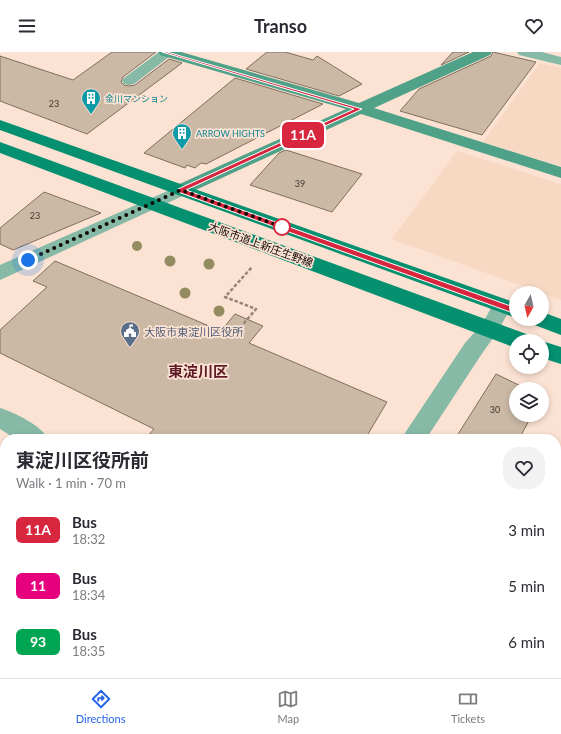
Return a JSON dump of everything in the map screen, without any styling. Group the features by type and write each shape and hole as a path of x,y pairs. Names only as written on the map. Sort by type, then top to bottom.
{"main road":[{"name":"大阪市道上新庄生野線","path":"0,125 509,308"},
{"name":"大阪市道上新庄生野線","path":"0,147 509,336"},
{"path":"549,323 561,327"},
{"path":"549,352 561,356"}],"street":[{"path":"129,81 166,52 359,109 561,173"},
{"path":"0,273 485,52"},
{"path":"524,52 561,61"},
{"path":"416,434 474,349 489,329 509,308"},
{"path":"0,417 27,434"}],"path":[{"path":"233,336 256,309 225,297 255,263"}],"shaded area":[{"path":"540,63 561,68 561,166 483,142"},
{"path":"457,151 561,184 561,300 549,296 549,286 522,286 392,239"}],"building":[{"path":"112,52 156,52 123,77 121,82 124,85 129,86 135,85 169,59 182,63 87,134 0,101 0,56 73,80"},
{"path":"267,52 285,52 313,60 317,56 362,84 339,96 246,69"},
{"path":"453,52 469,52 441,65"},
{"path":"493,52 536,62 482,135 400,111 419,89 491,56"},
{"path":"235,78 323,104 206,164 201,163 195,168 187,165 185,168 144,153"},
{"path":"286,150 362,174 332,212 250,185 279,153"},
{"path":"44,192 101,213 13,250 0,244 0,228"},
{"name":"大阪市東淀川区役所","path":"55,261 221,331 235,314 263,326 249,343 387,402 368,434 150,434 154,429 0,353 0,330 47,287 33,281"},
{"path":"496,374 513,382 509,382 509,422 528,422 522,434 458,434"}],"bus line":[{"name":"11A","path":"165,52 359,109 181,190 509,308"}],"place":[{"name":"金川マンション","path":"91,115"},
{"name":"ARROW HIGHTS","path":"182,150"},
{"name":"大阪市東淀川区役所","path":"130,348"}],"district":[{"name":"東淀川区","path":"198,371"}],"route":[{"path":"28,260 181,190 282,227"}]}
